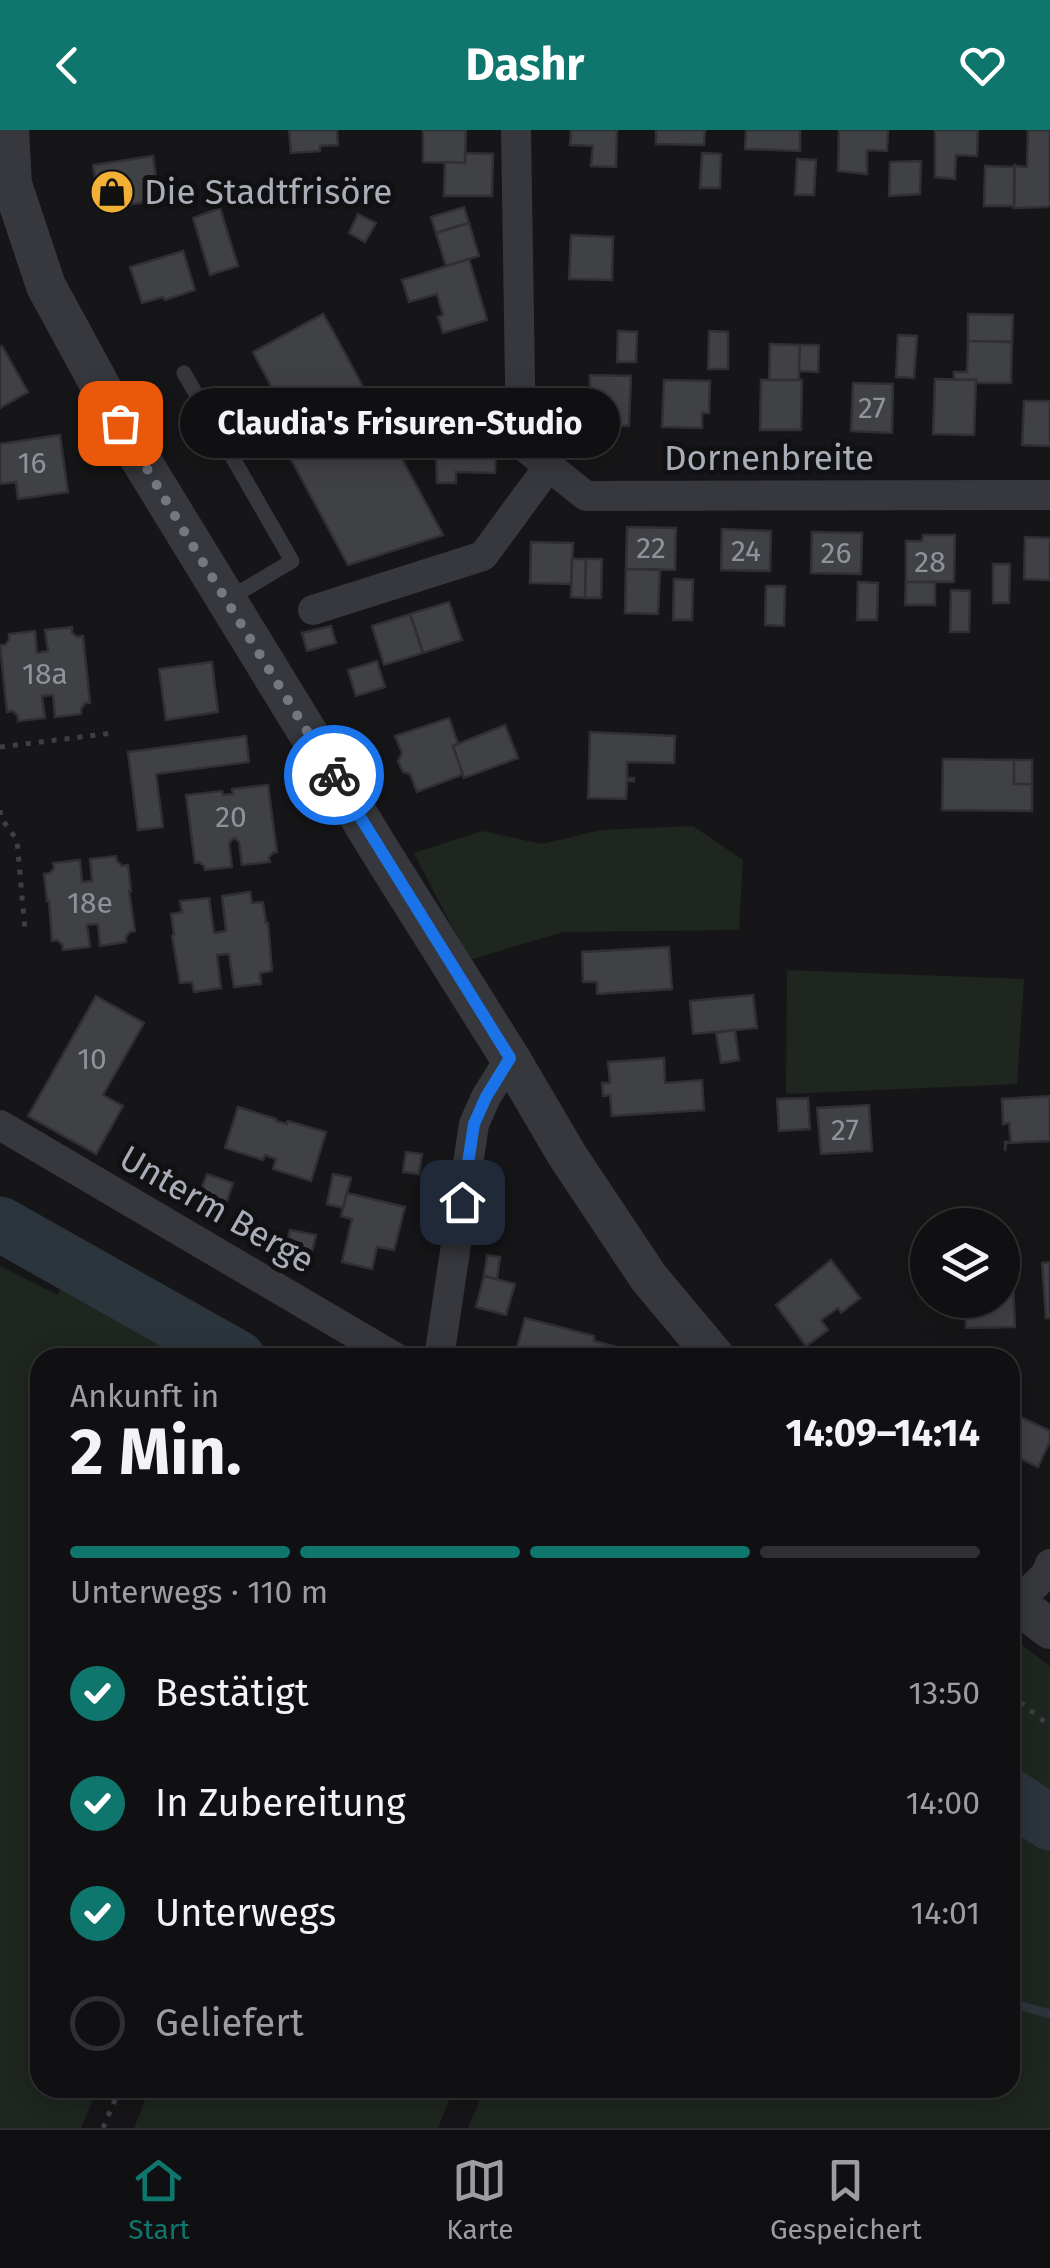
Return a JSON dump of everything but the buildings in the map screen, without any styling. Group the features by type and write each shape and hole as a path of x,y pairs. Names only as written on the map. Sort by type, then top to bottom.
{"street":[{"path":"9,130 12,184 46,286 139,457 567,1155 648,1278 708,1348"},
{"name":"Dornenbreite","path":"516,130 521,444 586,496 1050,495"},
{"path":"312,610 483,556 548,466"},
{"path":"440,1348 474,1124 510,1058"},
{"name":"Unterm Berge","path":"0,1125 379,1348"},
{"path":"1020,1594 1046,1574 1050,1564"},
{"path":"1020,1606 1050,1629"}],"lane":[{"path":"184,373 292,561 226,600"}],"path":[{"path":"0,747 113,733"},
{"path":"0,810 3,825 17,840 24,930"},
{"path":"1020,1702 1050,1726"},
{"path":"103,2128 116,2098"}],"shaded area":[{"path":"693,826 743,860 739,930 563,932 469,960 414,853 482,831 542,844 601,830"},
{"path":"787,970 1024,979 1017,1084 786,1094"},
{"path":"71,1264 217,1348 30,1348 30,2098 94,2098 81,2128 0,2128 0,1266 57,1295"},
{"path":"1020,1644 1050,1666 1050,2128 468,2128 481,2098 1020,2098"},
{"path":"146,2098 450,2098 438,2128 134,2128"}],"waterway":[{"path":"0,1224 220,1348"},
{"path":"1020,1803 1050,1823"},
{"path":"1020,2006 1050,2014"}],"way so far":[{"path":"120,423 334,775"}],"place":[{"name":"Die Stadtfrisöre","path":"112,192"},
{"name":"Claudia's Frisuren-Studio","path":"120,423"}],"route":[{"path":"334,775 510,1058 474,1124 462,1202"}]}
